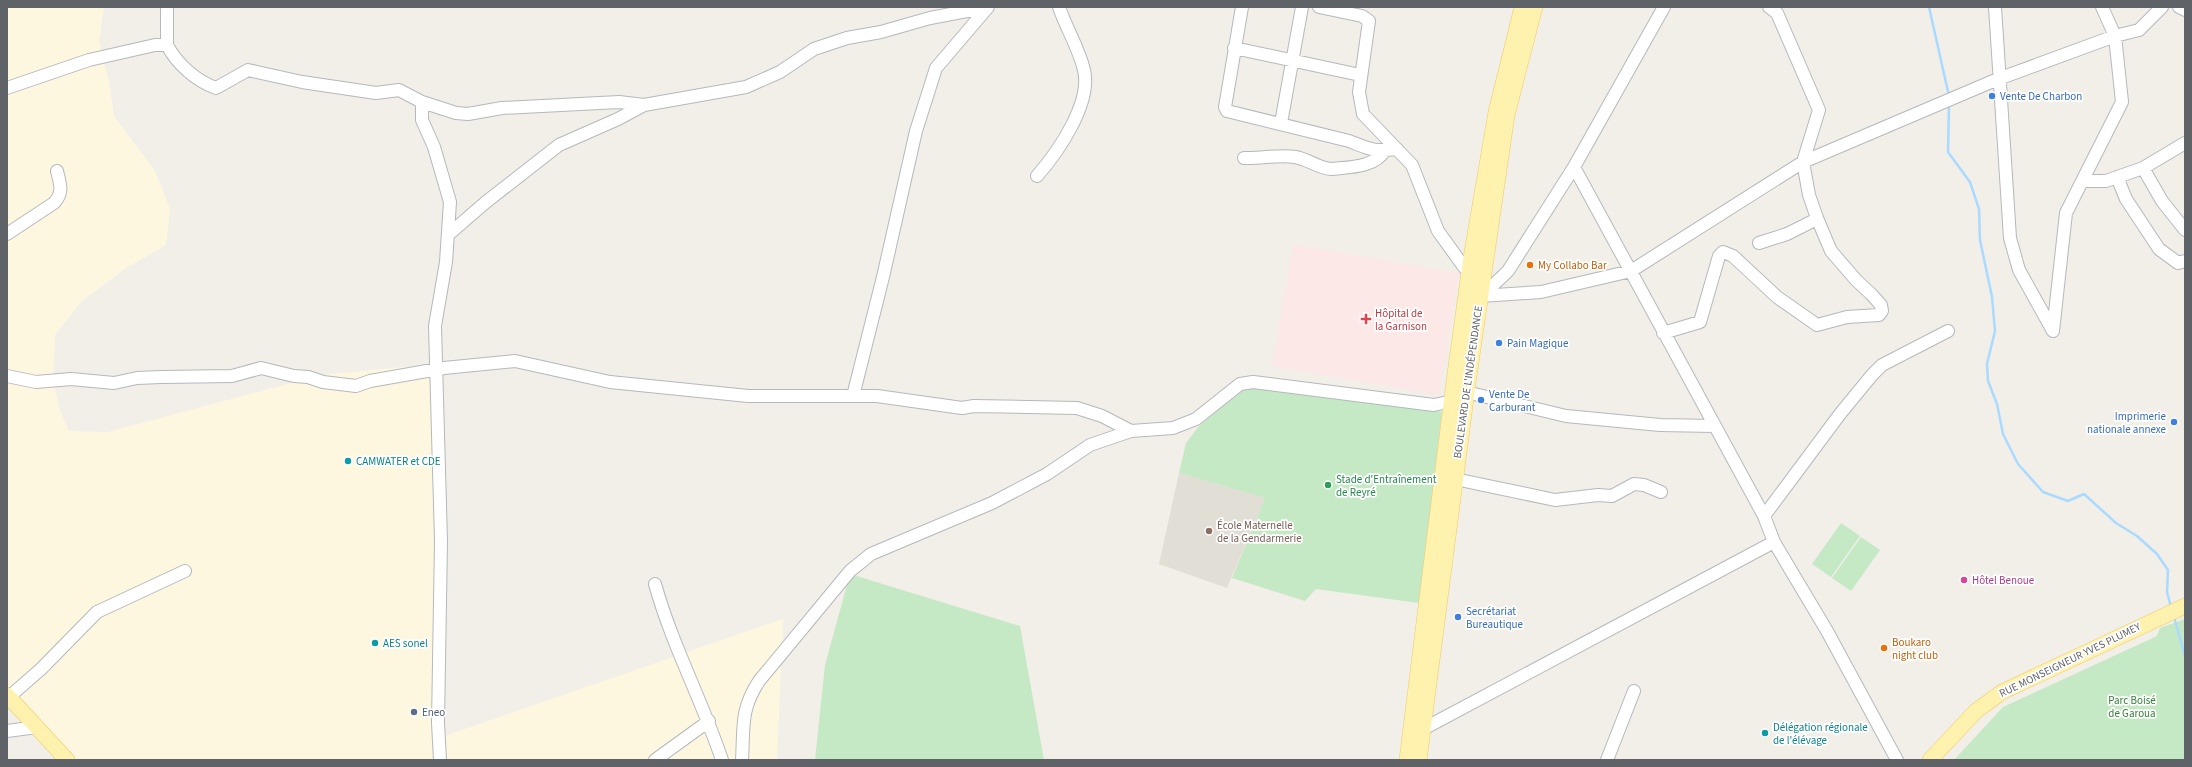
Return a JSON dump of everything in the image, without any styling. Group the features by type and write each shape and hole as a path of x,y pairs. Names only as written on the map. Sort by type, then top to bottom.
{"main road":[{"name":"BOULEVARD DE L'INDÉPENDANCE","path":"1406,760 1469,274 1496,112 1522,7"},
{"name":"BOULEVARD DE L'INDÉPENDANCE","path":"1419,760 1466,392 1507,115 1535,7"},
{"name":"RUE MONSEIGNEUR YVES PLUMEY","path":"1930,760 1976,711 2002,692 2162,616 2182,608"},
{"path":"8,696 67,760"}],"street":[{"path":"167,7 167,45 174,58 205,84 216,88 248,70 302,82 376,93 399,90 422,102 456,113 468,114 491,109 619,102 644,105 746,87 780,72 814,50 847,38 881,32 930,18 988,7"},
{"path":"853,396 883,277 916,131 936,68 988,7"},
{"path":"1037,176 1070,127 1085,93 1084,70 1059,7"},
{"path":"1242,7 1224,107 1230,112 1281,123 1349,141 1366,149 1391,150"},
{"path":"1281,123 1302,7"},
{"path":"1319,7 1362,16 1369,21 1360,75 1359,92 1363,114 1391,150 1412,165 1441,237 1469,274"},
{"path":"1480,294 1487,291 1508,272 1574,167 1664,7"},
{"path":"1663,333 1700,322 1719,256 1723,252 1733,256 1777,297 1817,325 1847,317 1879,315 1882,311 1881,305 1831,251 1817,219 1809,195 1803,162 1819,110 1777,13 1769,7"},
{"path":"1995,7 1998,79 2010,238 2019,270 2053,331 2066,213 2122,102 2115,36 2102,7"},
{"path":"1480,294 1540,292 1631,271 1803,162 1998,79 2115,36 2139,30 2162,7"},
{"path":"2179,7 2185,10"},
{"path":"7,88 89,60 155,45 167,45"},
{"path":"1234,48 1360,75"},
{"path":"422,102 422,120 448,190 450,202 446,262 435,319 441,541 438,715 440,760"},
{"path":"449,234 486,202 559,146 618,119 644,105"},
{"path":"2082,181 2106,181 2118,177 2143,168 2185,144"},
{"path":"1244,158 1291,156 1302,158 1324,169 1331,169 1372,163 1391,150"},
{"path":"1574,167 1663,333 1764,516 1774,542 1827,632 1897,760"},
{"path":"2143,168 2162,201 2185,230"},
{"path":"7,234 59,197 61,186 57,171"},
{"path":"2118,177 2126,198 2159,249 2178,263 2185,261"},
{"path":"1759,243 1787,234 1817,219"},
{"path":"1764,516 1840,414 1872,375 1882,365 1948,332"},
{"path":"7,376 36,382 71,379 114,383 137,378 161,376 232,376 261,368 308,377 323,382 356,386 373,380 437,370 515,361 610,382 748,396 877,396 962,408 974,406 1077,408 1102,416 1131,431"},
{"path":"742,760 744,710 748,697 759,681 856,566 880,550 992,503 1047,474 1090,445 1131,431 1173,428 1196,419 1240,384 1253,382 1434,405 1452,401"},
{"path":"1466,392 1566,416 1660,425 1714,426"},
{"path":"1455,480 1555,500 1598,495 1612,496 1634,484 1661,492"},
{"path":"1423,729 1774,542"},
{"path":"8,696 41,668 97,612 185,571"},
{"path":"655,584 663,614 709,721 722,760"},
{"path":"1607,760 1634,691"},
{"path":"655,760 709,721"},
{"path":"7,731 37,727"}],"shaded area":[{"path":"7,7 104,7 99,41 109,82 114,116 155,171 170,209 166,245 126,268 82,301 55,335 53,379 59,408 69,431 108,432 322,375 414,366 438,366 436,739 783,619 777,760 69,760 7,692"},
{"name":"Hôpital de la Garnison","path":"1293,244 1459,273 1439,395 1272,366"},
{"name":"École Maternelle de la Gendarmerie","path":"1179,473 1265,498 1227,588 1159,564"}],"green space":[{"name":"Stade d'Entraînement de Reyré","path":"1246,387 1265,387 1442,412 1419,603 1316,589 1305,601 1232,578 1265,498 1179,473 1186,443 1199,426"},
{"path":"1841,523 1860,536 1831,577 1812,564"},
{"path":"1861,537 1880,550 1851,591 1832,578"},
{"path":"850,574 1020,626 1044,760 815,760 825,665"},
{"name":"Parc Boisé de Garoua","path":"2185,619 2185,760 1954,760 2003,707 2157,636 2160,628"}],"waterway":[{"path":"1929,7 1949,96"},
{"path":"1949,103 1948,152 1970,182 1979,209 1980,240 1992,297 1995,331 1987,364 1988,381 1997,404 2003,434 2018,464 2043,492 2068,501 2084,494 2116,523 2137,536 2157,554 2168,570 2167,592 2171,607"},
{"path":"2174,617 2185,656"}],"place":[{"name":"Vente De Charbon","path":"1992,96"},
{"name":"My Collabo Bar","path":"1530,265"},
{"name":"Hôpital de la Garnison","path":"1366,319"},
{"name":"Pain Magique","path":"1499,343"},
{"name":"Vente De Carburant","path":"1481,400"},
{"name":"Imprimerie nationale annexe","path":"2174,422"},
{"name":"CAMWATER et CDE","path":"348,461"},
{"name":"Stade d'Entraînement de Reyré","path":"1328,485"},
{"name":"École Maternelle de la Gendarmerie","path":"1209,531"},
{"name":"Hôtel Benoue","path":"1964,580"},
{"name":"Secrétariat Bureautique","path":"1458,617"},
{"name":"AES sonel","path":"375,643"},
{"name":"Boukaro night club","path":"1884,648"},
{"name":"Eneo","path":"414,712"},
{"name":"Délégation régionale de l'élévage","path":"1765,733"}]}
